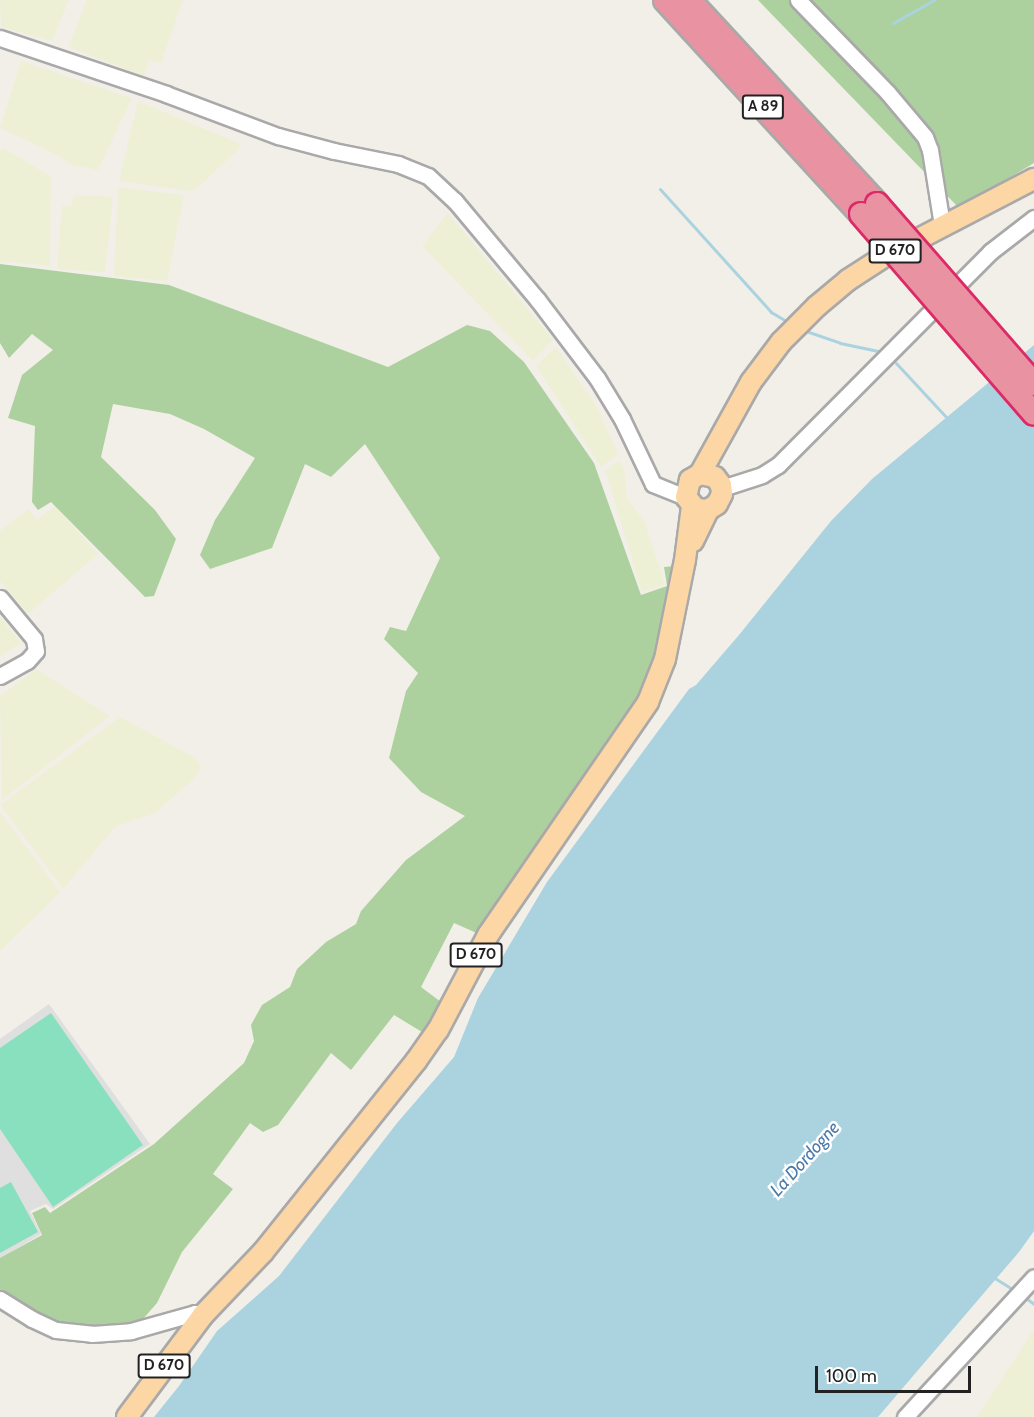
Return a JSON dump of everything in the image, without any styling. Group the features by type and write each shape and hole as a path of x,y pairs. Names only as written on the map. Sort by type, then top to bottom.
{"highway":[{"name":"A 89","path":"665,0 869,209 1034,384"},
{"name":"A 89","path":"689,0 869,209 1034,414"}],"main road":[{"name":"D 670","path":"127,1417 203,1315 262,1252 416,1061 438,1030 488,935 648,702 665,658 685,560 695,493 735,409 765,363 796,325 816,306 872,264 942,225 1034,179"},
{"name":"D 670","path":"720,485 726,429"},
{"path":"711,475 720,485 720,500 695,493 711,475"}],"street":[{"path":"798,0 919,128 930,150 942,225"},
{"path":"0,38 166,94 278,136 334,151 398,164 428,176 455,201 591,369 622,419 649,476 695,493"},
{"path":"720,485 762,475 778,465 990,252 1034,218"},
{"path":"0,598 34,639 36,651 27,661 0,676"},
{"path":"905,1417 1034,1277"},
{"path":"0,1299 32,1320 56,1330 92,1334 131,1331 195,1313 203,1315"}],"shaded area":[{"path":"49,1004 150,1144 53,1209 46,1204 30,1211 41,1234 0,1259 0,1039"}],"green space":[{"path":"0,0 69,0 52,41 1,27"},
{"path":"86,0 183,0 161,63 149,60 144,76 69,47"},
{"path":"758,0 1034,0 1034,163 959,208"},
{"path":"21,61 132,98 98,170 72,165 57,155 0,128"},
{"path":"138,101 241,144 238,150 196,189 190,191 119,181"},
{"path":"4,148 51,177 50,266 0,261 0,150"},
{"path":"118,187 184,195 167,281 114,276"},
{"path":"74,195 113,197 105,272 57,269 62,206 71,206"},
{"path":"448,213 553,340 533,361 422,246"},
{"path":"0,264 169,285 388,367 467,325 490,331 524,362 594,463 641,595 667,586 664,567 675,566 653,671 634,706 575,788 547,838 481,935 454,923 421,987 441,1002 422,1032 394,1015 351,1070 331,1053 278,1125 263,1132 250,1123 213,1174 233,1189 182,1252 157,1303 143,1319 116,1325 80,1327 53,1322 0,1293 0,1258 42,1235 32,1213 45,1207 50,1213 154,1144 244,1063 254,1041 251,1025 262,1005 290,987 297,969 326,942 356,924 361,911 406,860 465,816 421,792 389,758 406,691 418,673 384,639 390,627 406,631 440,558 365,444 331,477 305,464 272,548 210,569 200,555 215,520 255,458 204,429 170,414 113,404 101,457 155,510 176,539 154,596 145,597 51,502 38,510 32,502 35,426 8,418 22,375 53,350 32,334 9,358 0,343"},
{"path":"556,347 597,407 618,454 601,467 536,366"},
{"path":"620,460 625,472 627,499 644,520 665,585 642,592 605,470"},
{"path":"55,506 98,554 28,614 0,581 0,531 28,509 37,520"},
{"path":"0,617 21,643 0,656"},
{"path":"36,669 110,716 2,800 0,696"},
{"path":"120,717 196,758 201,767 197,776 155,813 116,826 63,889 0,805"},
{"path":"0,812 60,892 0,951"},
{"path":"51,1013 143,1145 53,1207 0,1129 0,1048"},
{"path":"11,1182 38,1232 0,1253 0,1188"},
{"path":"1034,1329 1034,1417 977,1417"}],"water":[{"name":"La Dordogne","path":"1034,345 1034,1231 1019,1252 878,1417 154,1417 179,1386 217,1331 279,1276 397,1123 454,1057 478,998 547,882 689,689 696,685 739,635 831,521 872,479"}],"waterway":[{"path":"893,23 934,0"},
{"path":"660,189 771,312 789,323"},
{"path":"803,330 840,343 879,351"},
{"path":"896,363 948,419"},
{"path":"993,1277 1015,1291"},
{"path":"1023,1296 1034,1304"}]}
